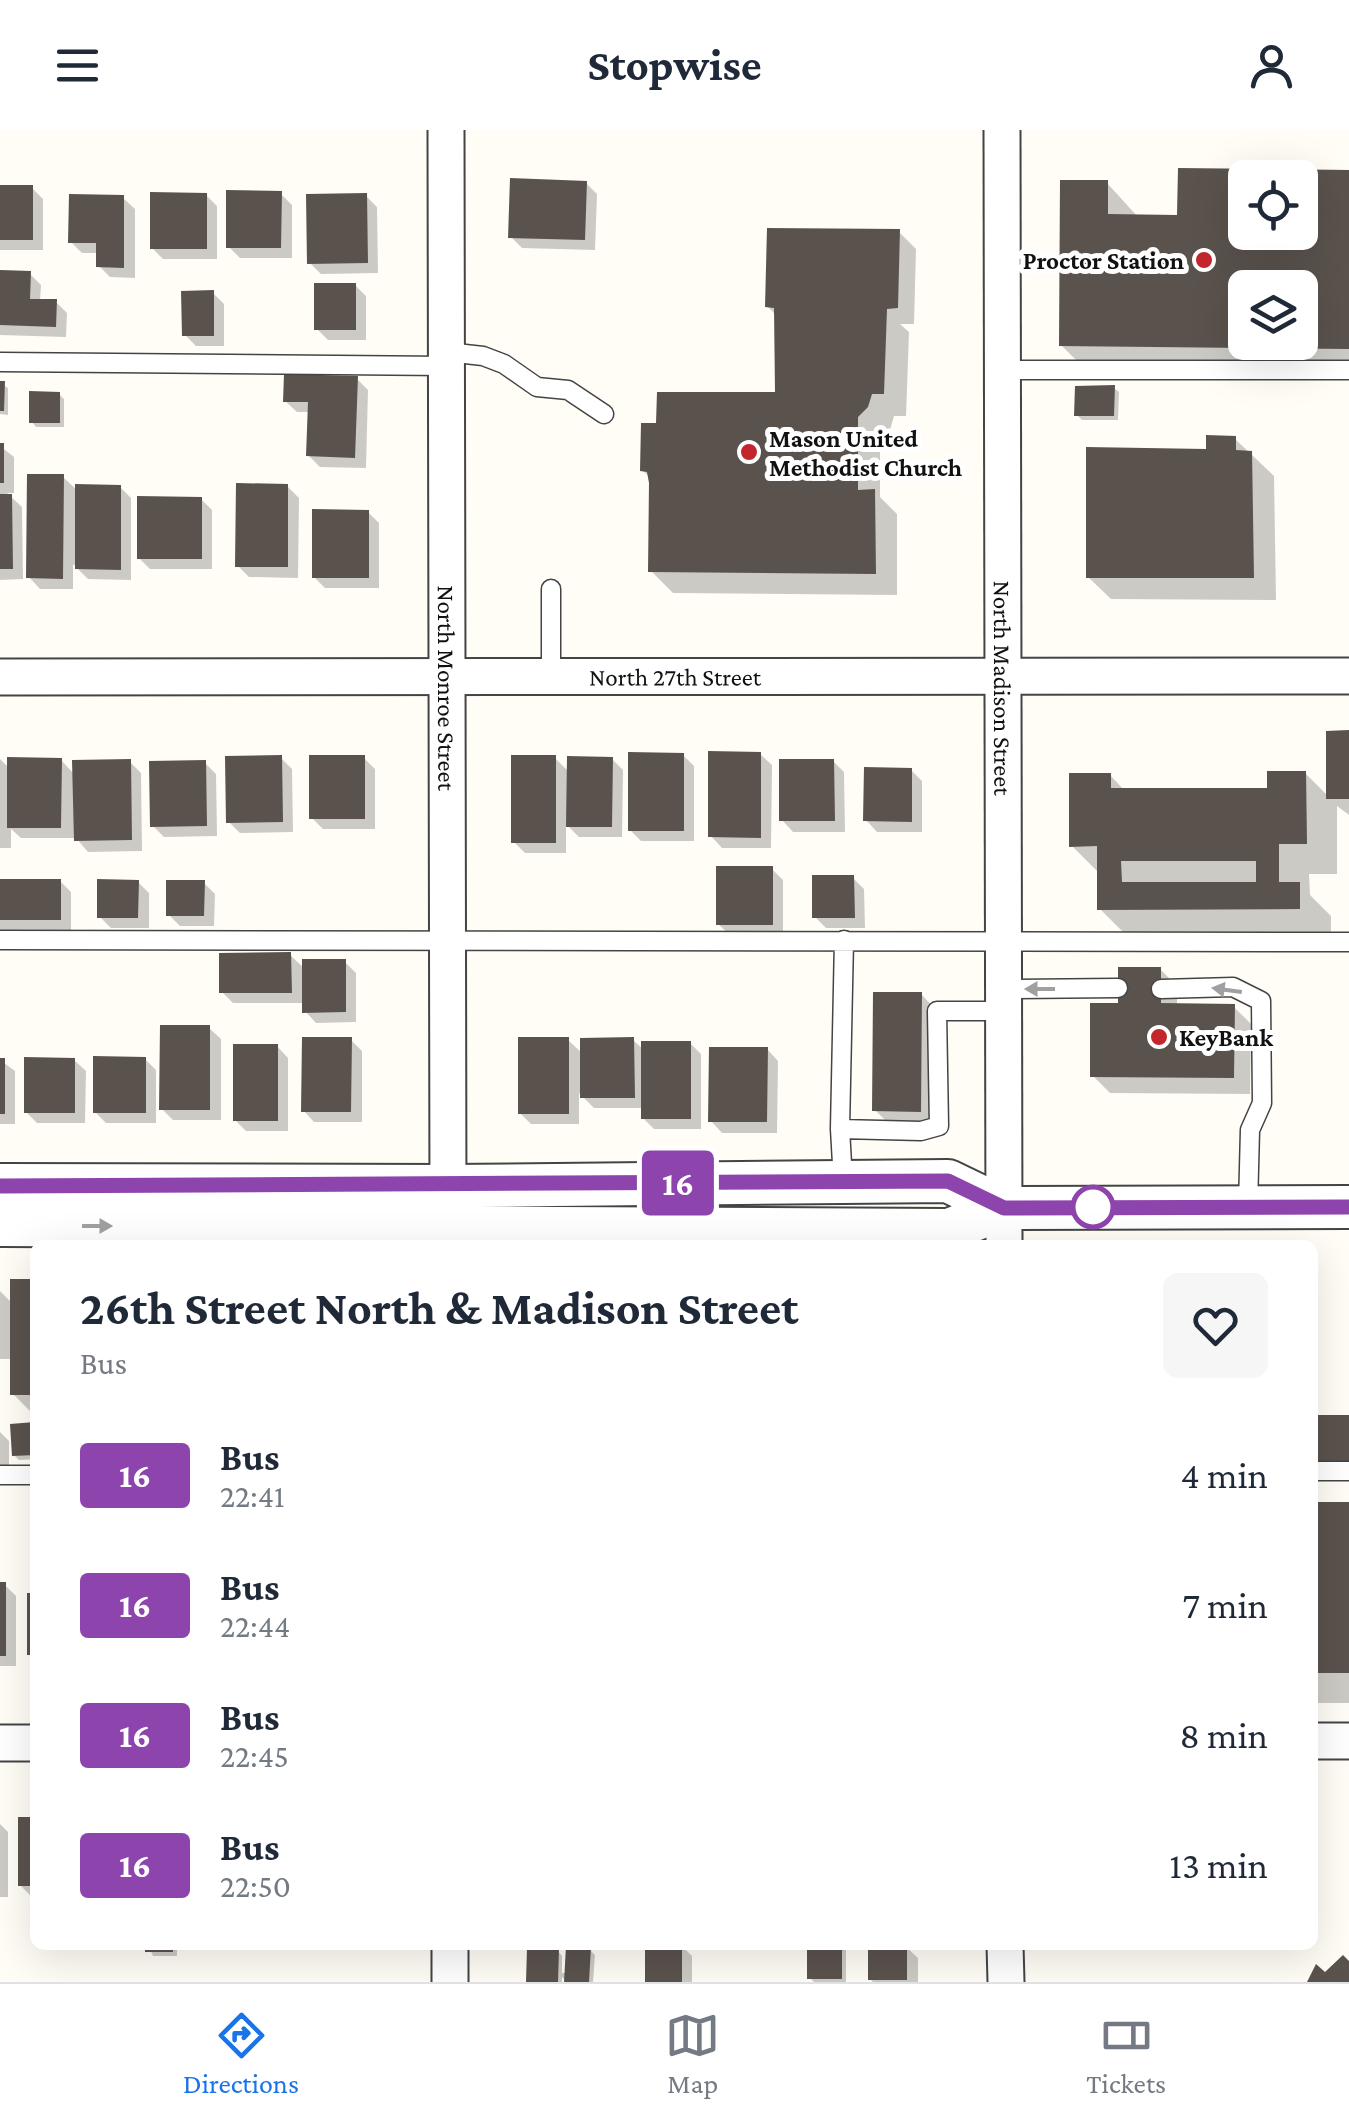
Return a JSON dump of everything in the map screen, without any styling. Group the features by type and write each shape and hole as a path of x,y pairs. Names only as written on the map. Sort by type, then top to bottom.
{"street":[{"name":"North Monroe Street","path":"446,130 449,1219"},
{"name":"North Madison Street","path":"1002,130 1004,1226"},
{"name":"North 27th Street","path":"0,678 1349,676"},
{"path":"0,1186 449,1219 843,1181 948,1181 1004,1226"},
{"path":"0,1225 449,1219 949,1230 1248,1206 1349,1207"},
{"path":"1318,1741 1349,1741"},
{"path":"0,1743 30,1743"},
{"path":"450,1950 450,1982"},
{"path":"1006,1950 1006,1982"}],"lane":[{"path":"0,362 484,356 504,364 537,387 568,390 604,414"},
{"path":"1002,370 1349,370"},
{"path":"551,589 551,676"},
{"path":"0,940 1349,942"},
{"path":"843,1181 840,1129 844,940"},
{"path":"1161,988 1233,987 1260,1001 1262,1103 1250,1130 1248,1206"},
{"path":"840,1129 922,1131 938,1126 938,1012 1004,1000 1118,988"},
{"path":"1318,1471 1349,1471"},
{"path":"0,1476 30,1475"}],"building":[{"name":"Proctor Station","path":"1178,168 1228,169 1228,250 1318,250 1318,170 1349,170 1349,349 1318,349 1318,270 1228,270 1228,348 1059,346 1060,180 1108,180 1108,214 1177,215"},
{"path":"510,178 587,181 585,240 508,238"},
{"path":"0,185 33,185 33,240 0,240"},
{"path":"226,190 282,191 281,248 226,248"},
{"path":"150,192 207,193 207,249 150,249"},
{"path":"367,193 368,263 307,264 306,194"},
{"path":"69,194 124,195 124,268 96,267 96,243 68,243"},
{"name":"Mason United Methodist Church","path":"767,228 900,229 898,308 887,309 884,394 872,394 868,407 858,417 858,490 875,489 876,574 648,572 649,483 647,472 640,471 641,423 656,423 657,392 775,392 774,308 765,307"},
{"path":"0,270 31,271 30,299 57,299 56,327 0,325"},
{"path":"314,283 356,283 356,330 314,330"},
{"path":"214,290 214,336 182,336 181,291"},
{"path":"284,374 358,376 355,458 306,456 308,402 283,402"},
{"path":"0,381 5,381 4,411 0,411"},
{"path":"1115,385 1114,416 1074,416 1075,386"},
{"path":"29,391 60,392 60,423 29,423"},
{"path":"1206,435 1236,436 1236,450 1252,451 1254,578 1086,578 1086,447 1206,449"},
{"path":"0,443 4,443 4,483 0,483"},
{"path":"27,474 64,474 63,579 26,578"},
{"path":"236,483 288,484 288,567 235,567"},
{"path":"75,484 121,485 121,570 75,569"},
{"path":"0,494 12,494 13,569 0,569"},
{"path":"137,496 202,497 202,559 137,559"},
{"path":"312,509 369,510 369,578 312,578"},
{"path":"1349,730 1349,799 1326,799 1326,731"},
{"path":"708,751 761,752 761,838 708,837"},
{"path":"628,752 684,753 684,831 628,831"},
{"path":"282,755 283,822 226,823 225,756"},
{"path":"309,755 365,755 365,819 309,819"},
{"path":"511,755 556,755 556,843 511,843"},
{"path":"567,756 613,757 612,827 566,827"},
{"path":"7,757 62,758 61,828 7,828"},
{"path":"131,759 132,840 74,841 72,760"},
{"path":"779,759 834,759 835,821 779,821"},
{"path":"206,760 207,826 150,827 149,761"},
{"path":"864,767 912,768 912,822 863,821"},
{"path":"1267,771 1306,771 1307,844 1279,844 1279,882 1300,882 1300,909 1097,910 1097,846 1069,847 1069,773 1111,773 1111,788 1267,788","holes":["1121,861 1256,861 1256,882 1122,882"]},
{"path":"716,866 773,866 773,925 716,925"},
{"path":"812,875 854,875 855,918 812,918"},
{"path":"0,879 61,879 61,920 0,920"},
{"path":"97,879 139,880 138,918 97,918"},
{"path":"166,880 205,880 204,916 166,916"},
{"path":"291,952 292,993 219,993 219,953"},
{"path":"302,959 346,959 346,1012 302,1013"},
{"path":"1118,967 1161,967 1161,1003 1235,1004 1234,1078 1090,1077 1090,1003 1118,1003"},
{"path":"873,992 922,992 921,1112 872,1111"},
{"path":"160,1025 210,1025 210,1110 159,1110"},
{"path":"302,1037 352,1037 351,1112 301,1112"},
{"path":"518,1037 569,1037 569,1114 518,1114"},
{"path":"634,1037 635,1098 580,1098 580,1038"},
{"path":"641,1041 691,1041 691,1119 641,1119"},
{"path":"233,1044 278,1044 278,1121 233,1121"},
{"path":"709,1047 768,1047 767,1122 708,1122"},
{"path":"93,1056 146,1057 146,1113 93,1113"},
{"path":"24,1057 75,1058 75,1113 24,1113"},
{"path":"0,1058 5,1058 5,1114 0,1114"},
{"path":"10,1279 30,1279 30,1395 10,1395"},
{"path":"1318,1415 1349,1415 1349,1462 1318,1462"},
{"path":"30,1422 30,1455 12,1456 10,1424"},
{"path":"1318,1502 1349,1502 1349,1673 1318,1673"},
{"path":"0,1582 6,1582 6,1656 0,1656"},
{"path":"27,1593 30,1593 30,1655"},
{"path":"18,1817 30,1817 30,1886 18,1886"},
{"path":"527,1950 559,1950 558,1982 526,1982"},
{"path":"566,1950 591,1950 589,1982 564,1982"},
{"path":"645,1950 682,1950 682,1982 645,1982"},
{"path":"807,1950 842,1950 842,1979 807,1979"},
{"path":"868,1950 907,1950 907,1980 868,1980"},
{"path":"1343,1955 1349,1961 1349,1982 1307,1982 1316,1964 1325,1972"}],"bus line":[{"name":"16","path":"0,1186 948,1181 1004,1208 1349,1207"}],"place":[{"name":"Proctor Station","path":"1204,260"},
{"name":"Mason United Methodist Church","path":"749,452"},
{"name":"KeyBank","path":"1159,1037"}]}
